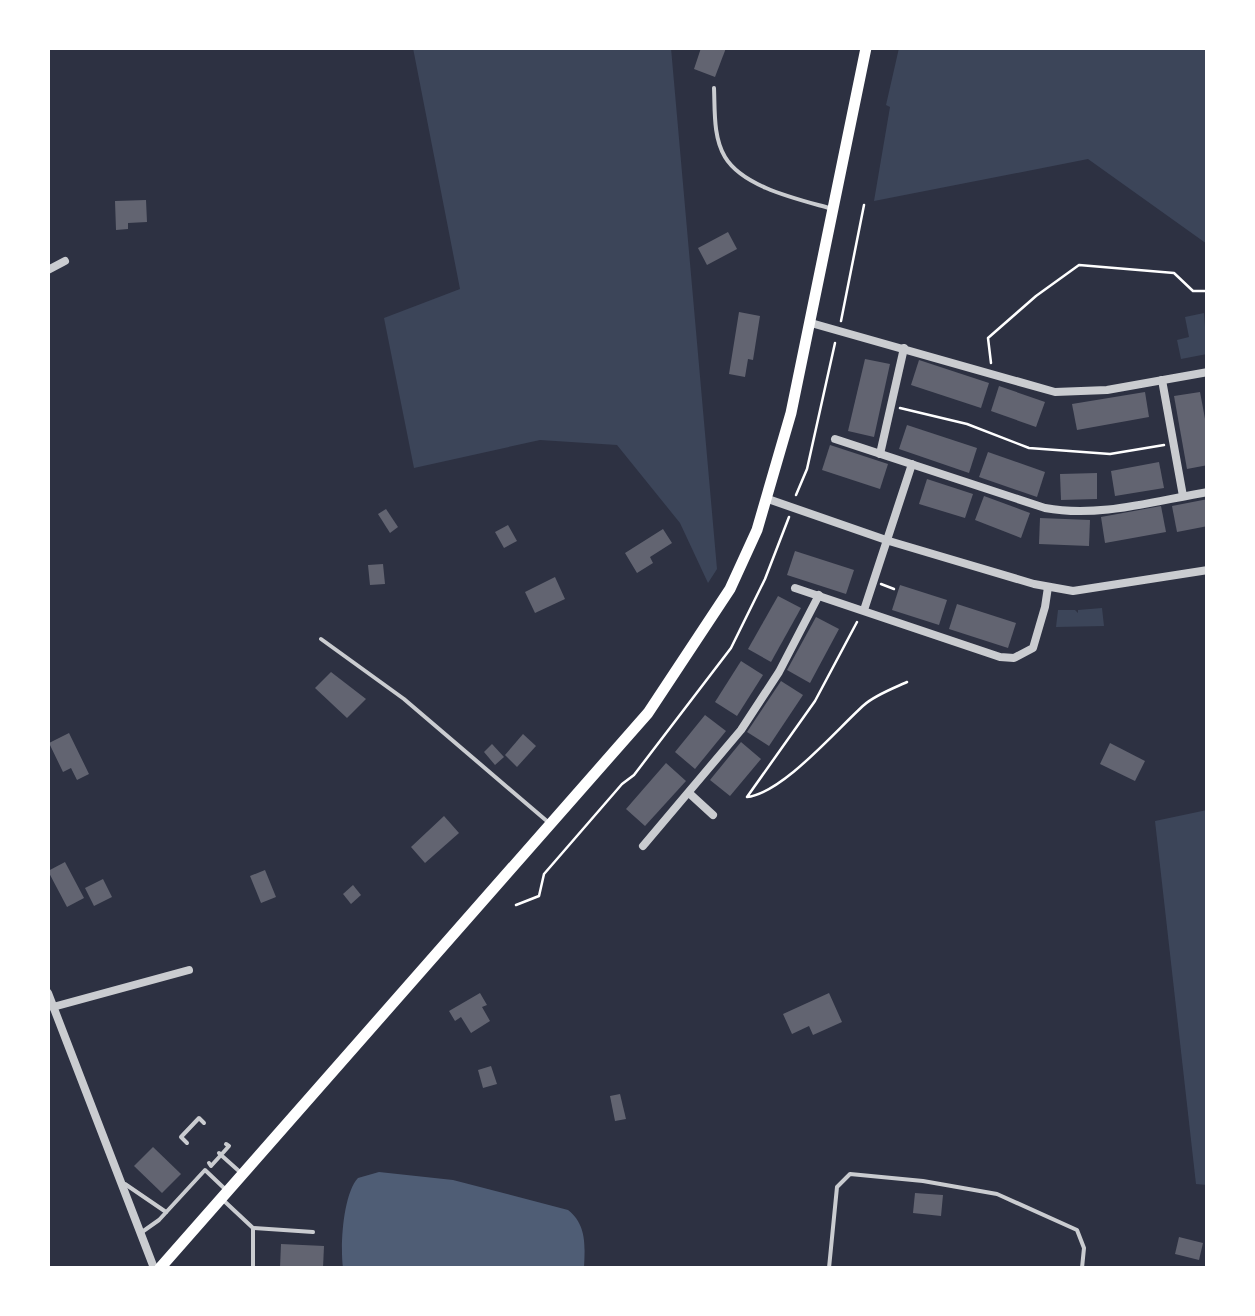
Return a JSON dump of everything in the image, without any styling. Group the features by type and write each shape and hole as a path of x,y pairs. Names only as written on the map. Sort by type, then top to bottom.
{"main road":[{"path":"157,1268 225,1196 648,714 730,589 758,530 792,414 866,48"}],"street":[{"path":"48,270 65,261"},
{"path":"811,324 1055,392 1107,390 1208,372"},
{"path":"880,454 904,348"},
{"path":"1162,380 1183,496"},
{"path":"834,439 1046,508 1070,512 1100,511 1208,492"},
{"path":"864,610 912,464"},
{"path":"768,498 889,541 1072,591 1208,570"},
{"path":"794,588 1000,657 1014,658 1033,648 1046,608 1048,587"},
{"path":"642,846 689,793 760,701 819,596"},
{"path":"689,793 713,815"},
{"path":"53,1006 188,970"},
{"path":"48,993 157,1268"}],"lane":[{"path":"714,88 715,129 724,157 738,171 777,193 834,209"},
{"path":"321,639 392,689 552,825"},
{"path":"187,1143 181,1137 199,1118 204,1124"},
{"path":"190,1128 196,1132"},
{"path":"141,1233 229,1146 226,1144"},
{"path":"220,1154 243,1175"},
{"path":"205,1170 254,1228 253,1268"},
{"path":"829,1268 837,1187 850,1174 997,1194 1077,1230 1084,1248 1082,1268"},
{"path":"122,1183 166,1212"},
{"path":"254,1228 313,1232"}],"path":[{"path":"795,496 808,469 864,205"},
{"path":"992,364 988,338 1079,265 1174,273 1193,292 1205,292"},
{"path":"898,408 967,424 1029,448 1110,454 1166,444"},
{"path":"516,905 539,896 544,874 634,775 730,648 765,579 790,516"},
{"path":"858,620 815,702 746,796 760,794 776,784 848,724 867,702 907,682"}],"shaded area":[{"path":"413,48 671,48 717,569 708,583 680,523 617,445 540,440 414,468 384,318 460,289"},
{"path":"899,48 1207,48 1207,244 1088,159 874,201 890,107 886,105"},
{"path":"1204,313 1207,354 1181,359 1177,340 1189,337 1185,317"},
{"path":"1102,608 1104,626 1056,627 1058,610 1078,613"},
{"path":"1208,810 1207,1185 1196,1184 1155,821"},
{"path":"379,1172 453,1180 568,1210 582,1229 584,1268 343,1268 342,1234 349,1196 358,1178"}],"building":[{"path":"701,48 726,48 715,77 694,69"},
{"path":"146,200 147,222 128,223 128,229 116,230 115,201"},
{"path":"728,232 737,249 707,265 698,248"},
{"path":"739,312 760,316 753,360 748,359 745,377 729,374"},
{"path":"865,359 890,364 874,437 848,431"},
{"path":"919,360 989,383 981,408 911,385"},
{"path":"999,386 1045,402 1036,427 991,411"},
{"path":"1145,392 1149,417 1077,430 1072,404"},
{"path":"1200,392 1208,435 1208,465 1187,469 1174,396"},
{"path":"907,425 977,448 969,473 899,449"},
{"path":"830,445 888,464 880,489 822,470"},
{"path":"988,452 1045,472 1037,497 979,477"},
{"path":"1159,462 1164,488 1115,496 1111,471"},
{"path":"1097,473 1097,499 1061,500 1060,474"},
{"path":"927,479 973,494 965,518 919,504"},
{"path":"984,496 1030,513 1021,538 975,520"},
{"path":"1208,499 1208,526 1177,532 1172,506"},
{"path":"1161,506 1166,532 1105,543 1101,517"},
{"path":"386,509 398,527 390,533 378,514"},
{"path":"1040,518 1090,520 1089,546 1039,544"},
{"path":"508,525 517,541 504,548 495,532"},
{"path":"663,529 672,543 650,557 653,563 637,573 625,553"},
{"path":"795,551 854,570 846,594 787,575"},
{"path":"383,564 385,584 370,585 368,565"},
{"path":"555,577 565,599 535,613 525,592"},
{"path":"900,585 947,600 939,625 892,610"},
{"path":"778,596 801,608 771,662 748,649"},
{"path":"957,604 1016,623 1008,648 949,629"},
{"path":"816,617 839,629 810,683 787,670"},
{"path":"741,661 763,675 737,716 715,702"},
{"path":"331,672 366,699 347,718 315,688"},
{"path":"781,681 803,695 769,746 747,732"},
{"path":"705,715 726,731 695,769 675,752"},
{"path":"69,733 89,774 77,780 71,768 63,772 49,743"},
{"path":"523,734 536,746 517,767 505,755"},
{"path":"741,742 761,759 730,796 710,780"},
{"path":"1110,743 1145,761 1135,781 1100,764"},
{"path":"492,744 504,757 495,765 484,752"},
{"path":"666,763 686,781 645,826 626,809"},
{"path":"444,816 459,833 425,863 411,847"},
{"path":"65,862 84,898 67,907 48,871"},
{"path":"265,870 276,897 261,903 250,876"},
{"path":"103,879 112,897 94,906 85,888"},
{"path":"353,885 361,895 351,904 343,894"},
{"path":"480,993 490,1021 471,1033 461,1017 455,1021 449,1011"},
{"path":"829,993 842,1022 813,1035 809,1026 792,1034 783,1014"},
{"path":"491,1066 497,1084 483,1088 478,1070"},
{"path":"620,1094 626,1119 615,1121 610,1096"},
{"path":"153,1147 181,1174 162,1193 134,1166"},
{"path":"915,1193 943,1195 941,1216 913,1213"},
{"path":"1179,1237 1203,1243 1199,1260 1175,1254"},
{"path":"281,1244 324,1246 323,1268 280,1268"}]}
